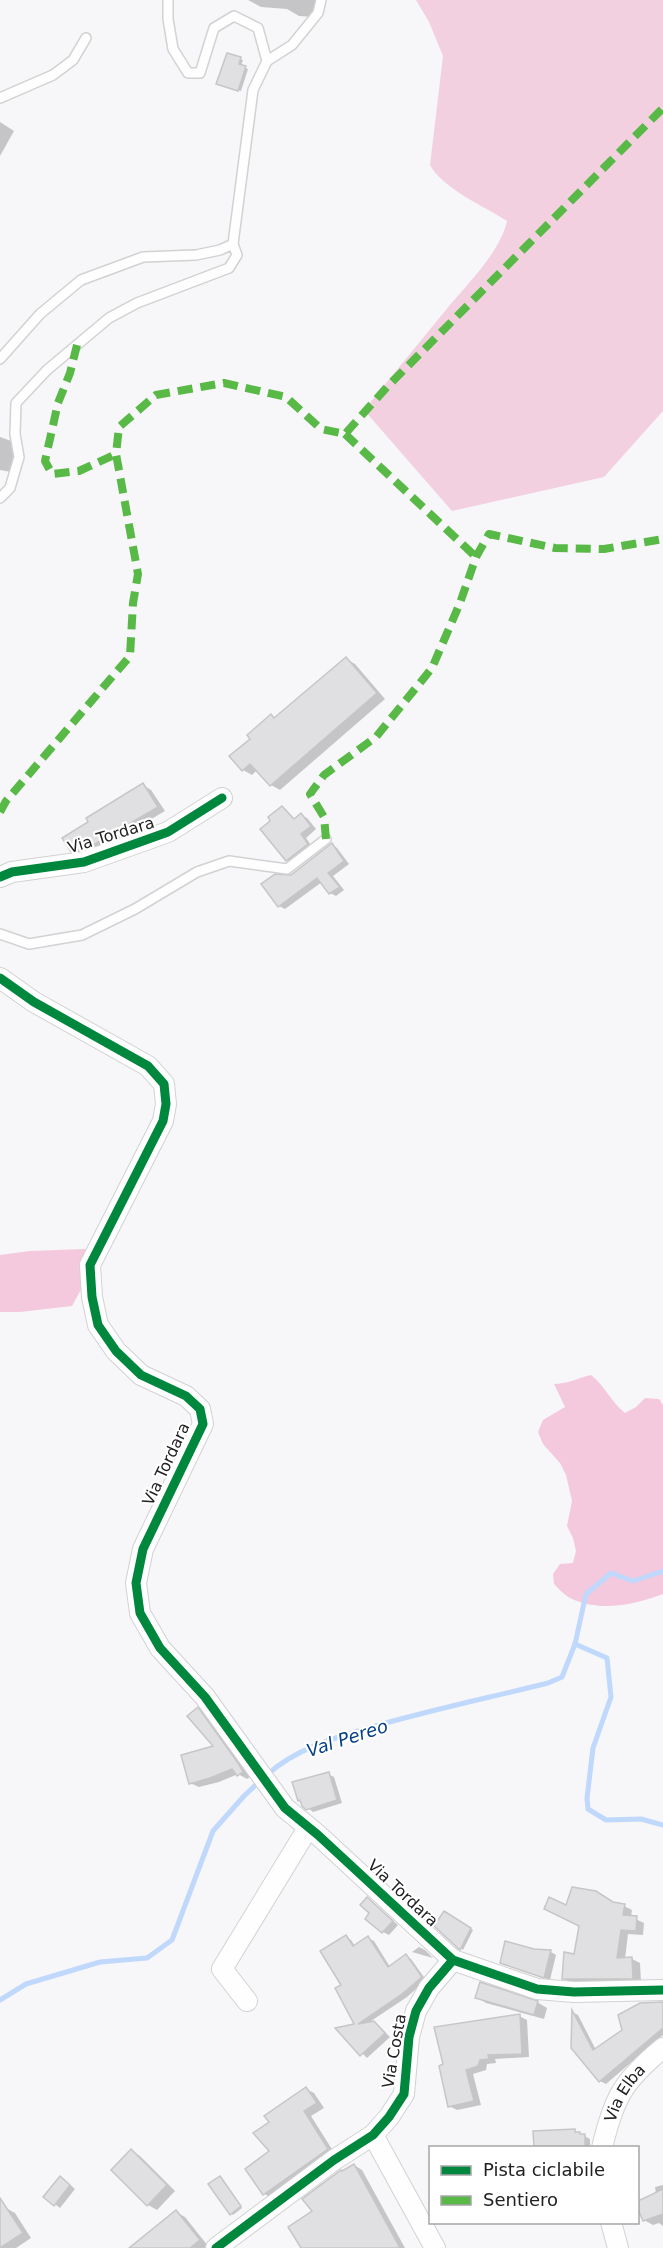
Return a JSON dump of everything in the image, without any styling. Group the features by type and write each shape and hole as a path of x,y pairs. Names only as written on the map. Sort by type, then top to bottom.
{"street":[{"name":"Via Tordara","path":"0,877 12,872 95,859 168,832 222,798"},
{"name":"Via Tordara","path":"0,978 34,1002 148,1066 164,1084 166,1104 163,1121 90,1265 92,1297 98,1325 116,1351 141,1375 186,1396 200,1409 203,1424 143,1549 136,1583 140,1613 160,1648 205,1697 285,1808 453,1960"},
{"path":"247,2001 222,1969 308,1828"},
{"path":"453,1960 537,1989 574,1992 663,1990"},
{"name":"Via Costa","path":"216,2248 334,2160 373,2135 389,2117 404,2094 409,2037 416,2011 429,1988 453,1960"},
{"name":"Via Elba","path":"602,2146 611,2111 622,2089 641,2066 663,2048"},
{"path":"373,2135 435,2248"},
{"path":"611,2224 618,2248"}],"lane":[{"path":"168,0 168,19 173,49 188,73 200,74 214,28 234,16 258,28 267,61"},
{"path":"0,498 10,488 19,457 15,434 16,404 47,370 109,318 137,303 229,268 237,255 233,244 253,90 267,61 292,45 318,13 321,0"},
{"path":"0,98 53,75 74,60 86,38"},
{"path":"0,359 40,314 81,279 143,257 195,255 220,250 233,244"},
{"path":"0,934 28,944 82,935 135,909 197,872 229,861 287,869 326,839"}],"shaded area":[{"path":"416,0 663,0 663,411 604,477 452,511 364,410 490,257 507,221 444,182 430,165 443,56 429,22"},
{"path":"85,1249 85,1282 72,1306 0,1312 0,1255 30,1251"},
{"path":"591,1375 625,1413 645,1398 659,1399 663,1405 663,1594 618,1606 583,1603 567,1596 554,1584 553,1574 560,1564 573,1563 576,1551 567,1526 572,1501 566,1475 560,1463 543,1444 538,1432 543,1420 565,1407 554,1384"}],"building":[{"path":"227,53 241,57 239,64 246,66 238,91 216,84"},
{"path":"346,657 377,693 270,786 250,764 242,771 229,756 250,739 247,735 271,714 274,718"},
{"path":"143,783 158,807 88,848 71,852 62,838 88,822 86,818"},
{"path":"282,806 294,819 301,813 311,826 301,834 308,844 286,861 260,829 270,821 268,817"},
{"path":"332,843 344,861 328,873 340,887 329,894 317,878 278,907 261,884 275,874 291,875"},
{"path":"198,1707 238,1763 243,1772 237,1776 232,1769 189,1784 181,1755 213,1746 187,1716"},
{"path":"329,1772 337,1800 306,1810 300,1800 298,1801 292,1782"},
{"path":"572,1887 596,1891 613,1902 625,1904 623,1915 637,1916 636,1931 621,1930 617,1958 632,1957 633,1979 562,1979 564,1952 574,1954 579,1926 544,1909 549,1897 566,1905"},
{"path":"367,1897 393,1921 382,1933 365,1919 369,1913 360,1905"},
{"path":"444,1911 471,1928 460,1950 434,1926"},
{"path":"346,1935 353,1946 368,1936 388,1967 406,1954 422,1977 402,1994 358,2024 374,2021 385,2033 360,2056 335,2028 354,2024 335,1988 341,1985 320,1951"},
{"path":"505,1941 534,1949 551,1950 544,1978 500,1963"},
{"path":"480,1982 538,2001 534,2015 475,1998"},
{"path":"663,2002 663,2028 599,2082 571,2048 572,2010 593,2050 622,2030 618,2015 640,2003"},
{"path":"520,2014 522,2054 488,2055 489,2059 480,2060 478,2066 466,2070 474,2101 448,2107 439,2066 443,2064 434,2027"},
{"path":"306,2087 317,2103 304,2111 328,2149 263,2195 245,2169 269,2151 253,2133 269,2122 264,2116"},
{"path":"575,2129 575,2132 585,2134 585,2146 534,2146 533,2131"},
{"path":"131,2149 167,2185 147,2206 111,2170"},
{"path":"354,2164 400,2248 301,2248 288,2227 312,2211 302,2199 341,2170"},
{"path":"60,2176 70,2185 54,2206 43,2197"},
{"path":"220,2176 241,2206 230,2215 208,2184"},
{"path":"663,2189 663,2214 643,2221 639,2211 639,2201"},
{"path":"0,2198 23,2233 0,2248"},
{"path":"176,2210 200,2240 190,2248 129,2248"}],"waterway":[{"name":"Val Pereo","path":"267,1775 292,1757 335,1738 548,1683 562,1677 575,1644 586,1594 611,1573 633,1581 663,1571"},
{"path":"575,1644 607,1658 611,1697 593,1748 587,1798 588,1809 606,1820 641,1819 663,1825"},
{"name":"Val Pereo","path":"0,2000 26,1984 100,1962 147,1958 172,1940 213,1831 260,1781"}],"marked path":[{"path":"0,812 6,801 130,656 133,603 138,574 116,454 119,427 156,395 224,383 286,397 321,429 345,434 387,387 663,108"},
{"path":"77,345 70,373 58,403 45,461 52,474 79,471 116,454"},
{"path":"345,434 476,557"},
{"path":"326,839 324,817 310,794 324,775 376,737 432,668 460,603 476,557 489,534 555,548 604,549 663,539"}],"cycle path":[{"path":"0,877 12,872 84,862 168,832 222,798"},
{"path":"0,978 34,1002 148,1066 164,1084 166,1104 163,1121 90,1265 92,1297 98,1325 116,1351 141,1375 186,1396 200,1409 203,1424 143,1549 136,1583 140,1613 160,1648 205,1697 285,1808 318,1835 453,1960"},
{"path":"216,2248 334,2160 373,2135 389,2117 404,2094 409,2037 416,2011 429,1988 453,1960 537,1989 574,1992 663,1990"}]}
